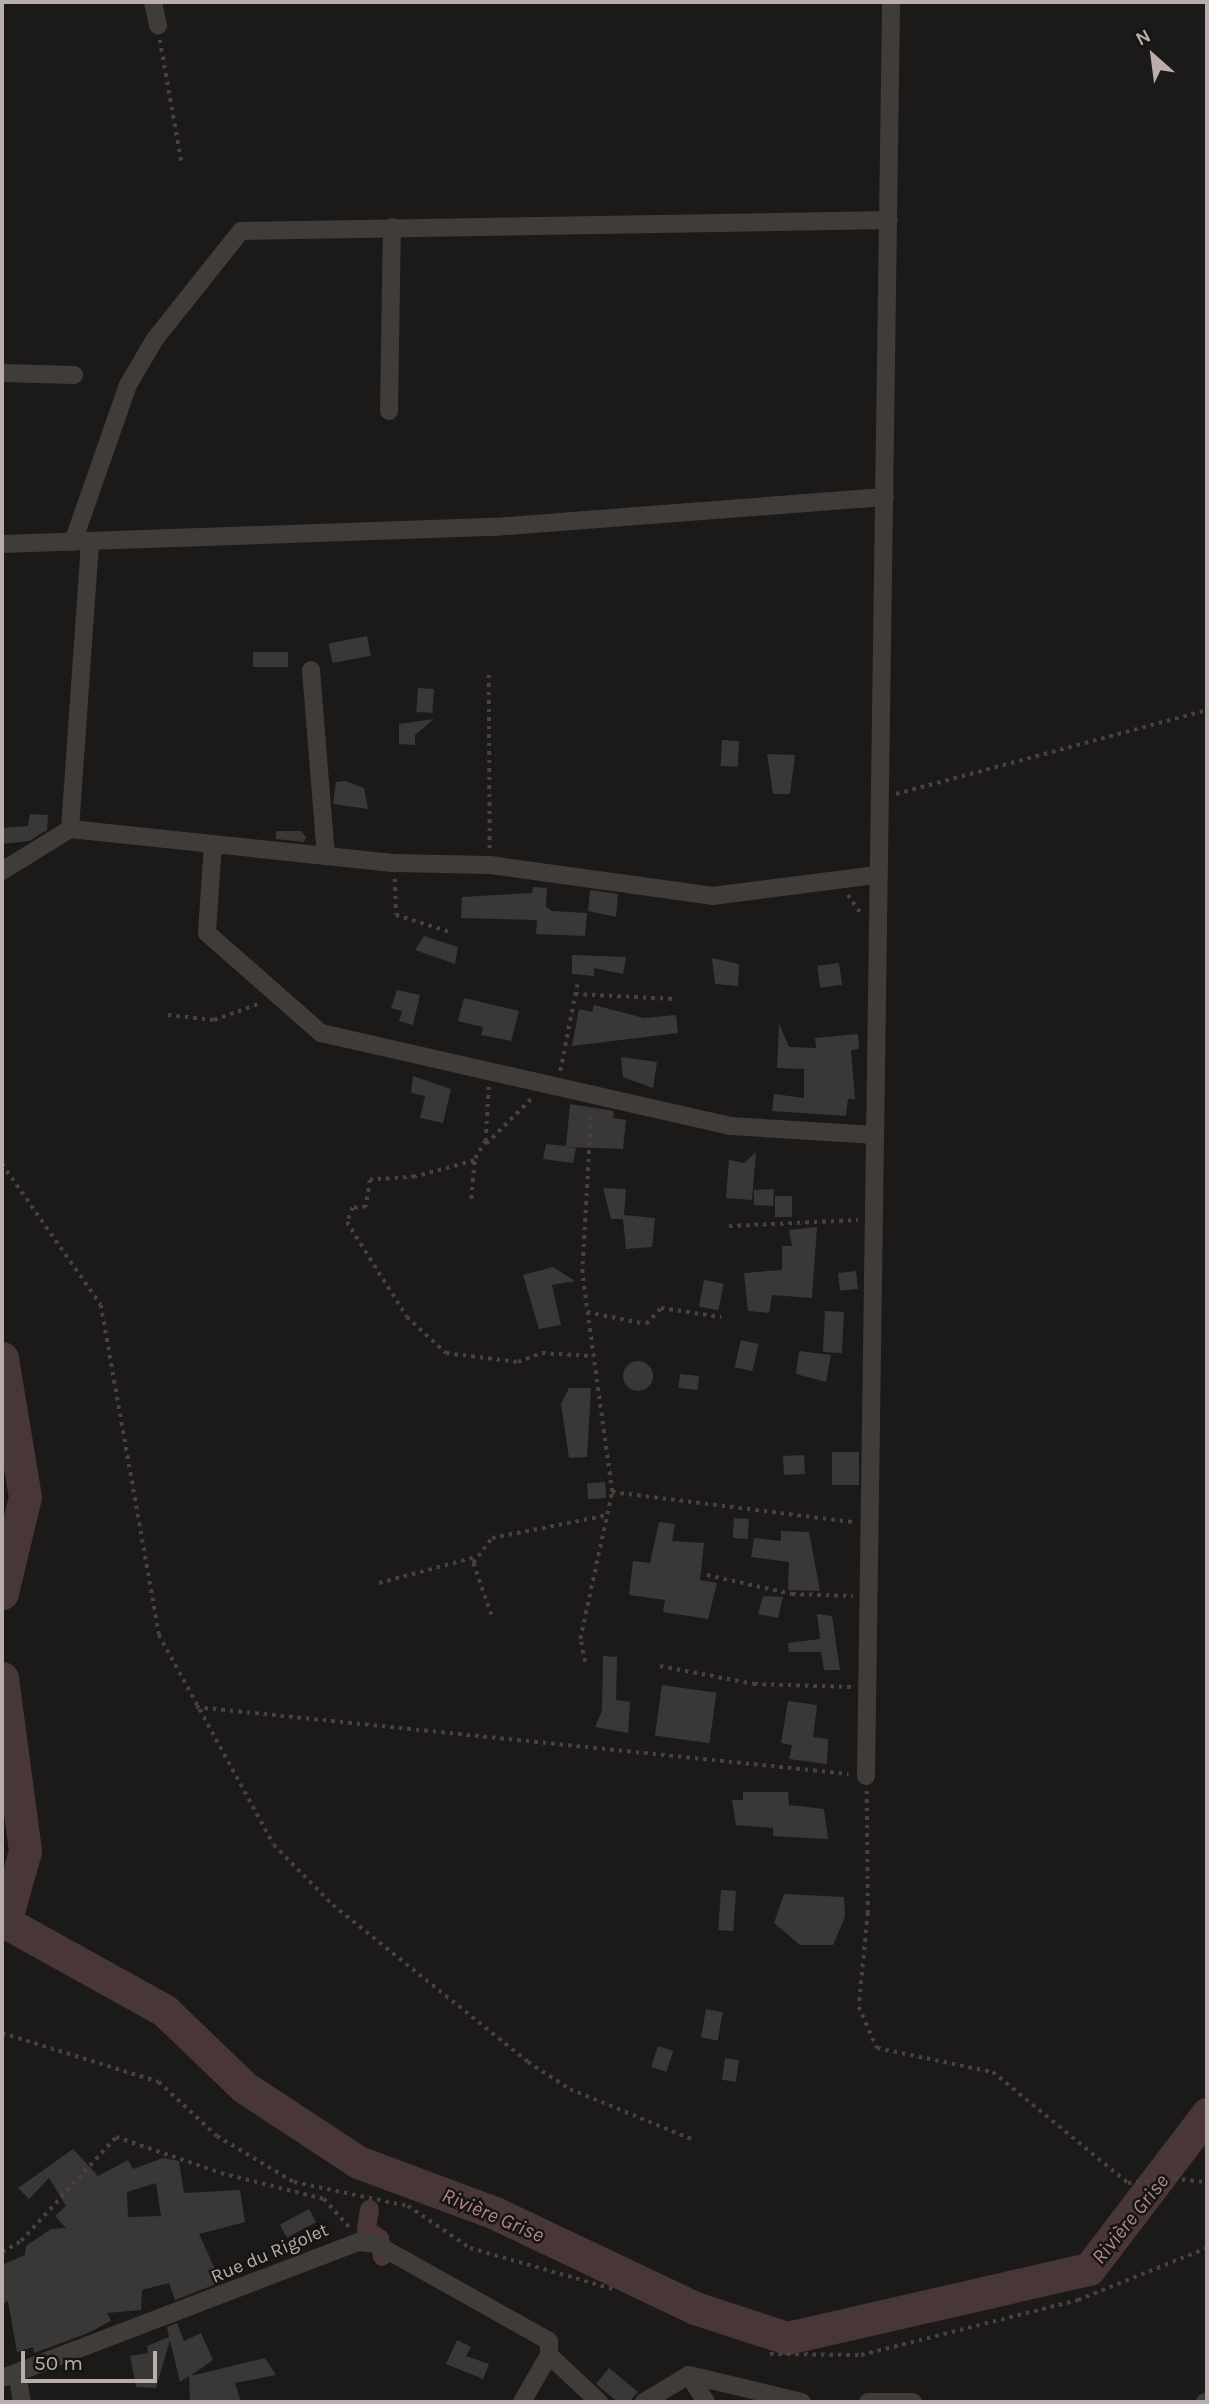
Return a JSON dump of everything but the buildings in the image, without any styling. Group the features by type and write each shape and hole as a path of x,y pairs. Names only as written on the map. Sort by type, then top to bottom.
{"street":[{"path":"153,2 158,24"},
{"path":"866,1776 891,2"},
{"path":"70,829 82,542 128,385 155,339 231,240 254,229 889,220"},
{"path":"389,411 392,227"},
{"path":"2,373 74,375"},
{"path":"2,544 495,527 885,497"},
{"path":"311,670 326,856"},
{"path":"2,871 70,829 394,863 490,865 712,896 839,882 877,875"},
{"path":"212,844 207,933 283,1003 321,1033 731,1126 875,1135"},
{"name":"Rue du Rigolet","path":"9,2376 358,2242 376,2244 543,2336 549,2355"},
{"path":"523,2402 549,2355 599,2402"},
{"path":"644,2402 689,2375 802,2402"},
{"path":"689,2375 706,2402"},
{"path":"9,2376 22,2402"},
{"path":"868,2402 913,2402"}],"path":[{"path":"158,24 182,165"},
{"path":"489,675 490,865"},
{"path":"881,798 1207,710"},
{"path":"394,863 396,915 450,932"},
{"path":"839,882 876,935"},
{"path":"561,1086 559,1064 577,985"},
{"path":"575,994 674,999"},
{"path":"168,1015 214,1020 257,1003 283,1003"},
{"path":"485,1146 490,1075"},
{"path":"585,1662 580,1639 612,1492 582,1273 593,1094"},
{"path":"471,1199 474,1161 520,1108"},
{"path":"474,1161 415,1177 370,1180 366,1207 353,1208 346,1222 407,1317 446,1353 518,1362 542,1353 593,1356"},
{"path":"2,1164 101,1306 159,1635 196,1707 274,1845 332,1905 527,2062 570,2089 696,2141"},
{"path":"729,1226 874,1219"},
{"path":"587,1312 646,1324 662,1308 721,1317"},
{"path":"612,1492 870,1524"},
{"path":"491,1615 473,1563 492,1538 608,1516"},
{"path":"379,1583 478,1557"},
{"path":"707,1575 792,1594 869,1597"},
{"path":"660,1666 754,1684 868,1688"},
{"path":"196,1707 597,1751 866,1776 868,1913 859,2007 877,2048 993,2072 1128,2183 1165,2178 1207,2182"},
{"path":"2,2034 159,2082 217,2136 294,2182 408,2206 470,2248 613,2289"},
{"path":"2,2252 21,2242 116,2137 221,2173 324,2199 358,2242"},
{"path":"770,2354 861,2355 1078,2300 1207,2248"}],"waterway":[{"name":"Rivière Grise","path":"2,1358 25,1497 2,1593"},
{"name":"Rivière Grise","path":"2,1678 25,1851 5,1922 164,2010 244,2087 358,2162 495,2213 695,2308 787,2338 1089,2269 1207,2114"},
{"path":"369,2209 366,2229 379,2238 382,2256"}]}
